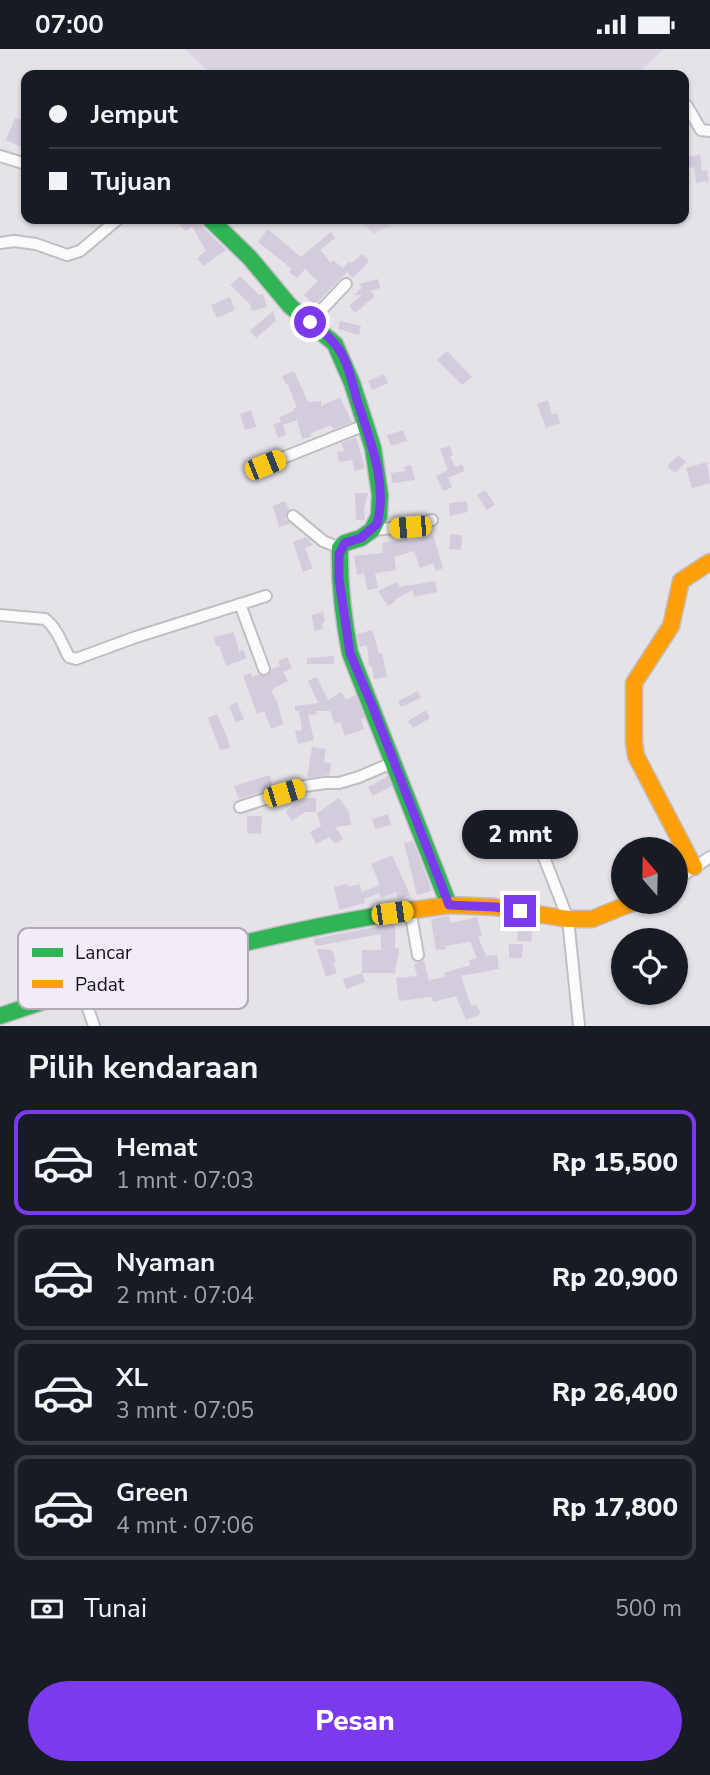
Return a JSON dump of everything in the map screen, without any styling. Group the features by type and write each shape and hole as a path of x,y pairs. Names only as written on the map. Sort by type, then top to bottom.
{"street":[{"path":"689,109 701,129 710,131"},
{"path":"0,156 21,162"},
{"path":"0,243 14,241 36,244 67,255 80,251 112,224"},
{"path":"215,224 250,258 290,306 335,344 352,383 373,448 380,495 379,516 372,530 340,548 339,579 350,653 449,905"},
{"path":"310,322 346,284"},
{"path":"265,465 365,425"},
{"path":"293,516 323,541 340,548"},
{"path":"372,530 414,526 432,520"},
{"path":"694,867 636,756 634,683 671,626 681,581 710,562"},
{"path":"0,615 45,619 56,632 69,657 76,659 265,596"},
{"path":"240,604 264,669"},
{"path":"240,807 305,786 339,783 394,762"},
{"path":"538,842 568,919 579,1026"},
{"path":"688,871 710,856"},
{"path":"248,943 410,910 449,905 495,907 568,919 592,919 611,914"},
{"path":"410,910 418,955"},
{"path":"0,1016 23,1009"},
{"path":"88,1009 94,1026"}],"shaded area":[{"path":"185,49 664,49 642,70 207,70"},
{"path":"363,224 393,224 374,234"}],"building":[{"path":"15,118 21,120 21,147 6,140"},
{"path":"700,155 702,171 707,170 709,181 696,183 694,167 689,168 689,156"},
{"path":"179,224 202,224 226,250 203,266 197,258 206,251 192,226 186,231"},
{"path":"268,229 301,257 331,232 335,238 320,250 331,263 333,260 343,268 362,254 369,261 353,278 347,272 314,306 304,295 318,281 305,269 297,278 289,272 292,269 258,242"},
{"path":"240,276 259,295 263,294 267,307 252,311 250,304 230,285"},
{"path":"378,279 380,288 370,291 375,296 355,313 349,306 362,295 354,295 362,287 359,284"},
{"path":"230,297 235,310 217,318 211,305"},
{"path":"273,311 276,321 256,338 250,331"},
{"path":"340,321 361,326 359,335 338,329"},
{"path":"447,351 472,377 462,385 437,360"},
{"path":"294,371 308,402 321,401 321,406 340,397 352,422 334,429 330,425 310,434 311,437 302,439 297,420 283,425 286,435 278,438 273,424 281,422 279,417 297,408 282,376"},
{"path":"384,374 388,383 372,390 368,381"},
{"path":"548,400 552,415 557,413 560,423 546,428 537,404"},
{"path":"251,410 256,427 245,430 240,414"},
{"path":"403,430 407,441 391,446 387,435"},
{"path":"356,437 365,468 355,471 352,460 339,462 337,452 345,451 341,443"},
{"path":"450,446 453,455 450,456 455,467 462,464 465,471 448,478 452,487 443,491 436,476 448,470 440,449"},
{"path":"678,455 686,462 675,473 667,466"},
{"path":"707,462 710,483 692,488 686,468"},
{"path":"411,465 415,480 392,483 391,473 405,471 404,467"},
{"path":"485,490 495,505 487,510 477,495"},
{"path":"355,493 368,493 364,509 365,520 356,520"},
{"path":"285,501 289,509 285,518 290,524 279,527 273,506"},
{"path":"467,501 468,512 450,516 449,503"},
{"path":"451,534 462,535 461,550 449,549"},
{"path":"433,535 443,568 436,571 433,563 420,568 414,551 394,557 396,570 375,573 378,588 367,590 364,573 357,575 354,556 383,553 382,543"},
{"path":"306,537 313,545 305,548 313,568 303,572 293,542"},
{"path":"435,581 437,592 414,597 412,590 388,606 378,591 397,582 400,587"},
{"path":"323,612 323,629 315,631 311,615"},
{"path":"372,630 379,653 382,653 387,677 374,679 372,666 369,666 367,645 360,647 357,634"},
{"path":"234,632 239,652 243,650 247,658 226,666 214,637"},
{"path":"334,656 334,664 307,664 307,658"},
{"path":"287,657 292,668 283,672 288,681 271,690 283,724 271,729 264,711 257,714 243,676 251,673 252,677 267,676 272,669 280,666 278,661"},
{"path":"317,677 328,700 341,692 346,700 356,695 366,718 361,719 364,729 345,736 340,722 335,724 330,711 316,711 317,714 308,715 314,740 298,744 295,731 302,730 299,711 295,711 295,706 318,703 308,681"},
{"path":"418,691 421,698 401,707 398,701"},
{"path":"237,702 244,719 236,722 229,706"},
{"path":"426,710 430,718 413,728 408,721"},
{"path":"217,714 230,748 220,750 208,718"},
{"path":"312,747 326,749 324,762 331,763 330,775 307,778"},
{"path":"270,775 273,788 239,799 234,786"},
{"path":"388,776 392,786 373,796 368,787"},
{"path":"306,798 316,798 316,812 306,812 291,821 286,811"},
{"path":"339,798 349,812 351,825 335,827 343,839 335,844 329,837 316,844 310,832 321,826 317,813"},
{"path":"388,814 391,825 375,829 372,819"},
{"path":"247,816 262,816 261,834 247,833"},
{"path":"413,841 432,891 417,895 404,843"},
{"path":"392,855 410,895 398,899 396,892 381,898 379,893 364,899 365,903 339,910 334,887 359,884 362,892 380,885 371,864"},
{"path":"449,916 451,923 477,917 482,936 478,937 486,956 497,955 499,969 461,976 471,1006 476,1004 481,1014 466,1020 456,996 433,1002 432,997 399,1001 396,978 417,976 414,964 424,961 429,980 445,977 444,973 470,965 469,960 477,958 470,942 436,950 431,919"},
{"path":"500,918 528,923 528,931 532,932 531,942 517,941 518,929 499,927"},
{"path":"395,923 395,948 399,949 395,973 362,973 362,950 381,950 381,934 316,946 313,939"},
{"path":"509,944 523,944 522,958 509,958"},
{"path":"317,949 332,950 337,973 326,977"},
{"path":"362,973 365,982 346,989 343,979"}],"traffic: fast":[{"path":"215,224 250,258 290,306 335,344 352,383 373,448 380,495 379,516 372,530 340,548 342,601 350,653 449,905"},
{"path":"248,942 361,918 414,910"},
{"path":"0,1016 21,1009"}],"traffic: slow":[{"path":"694,867 636,756 634,683 671,626 681,581 710,562"},
{"path":"414,910 449,905 495,907 568,919 592,919 611,911"}],"route":[{"path":"310,322 335,344 346,365 373,448 380,495 377,524 361,538 345,543 340,548 340,597 350,653 449,905 520,911"}]}
